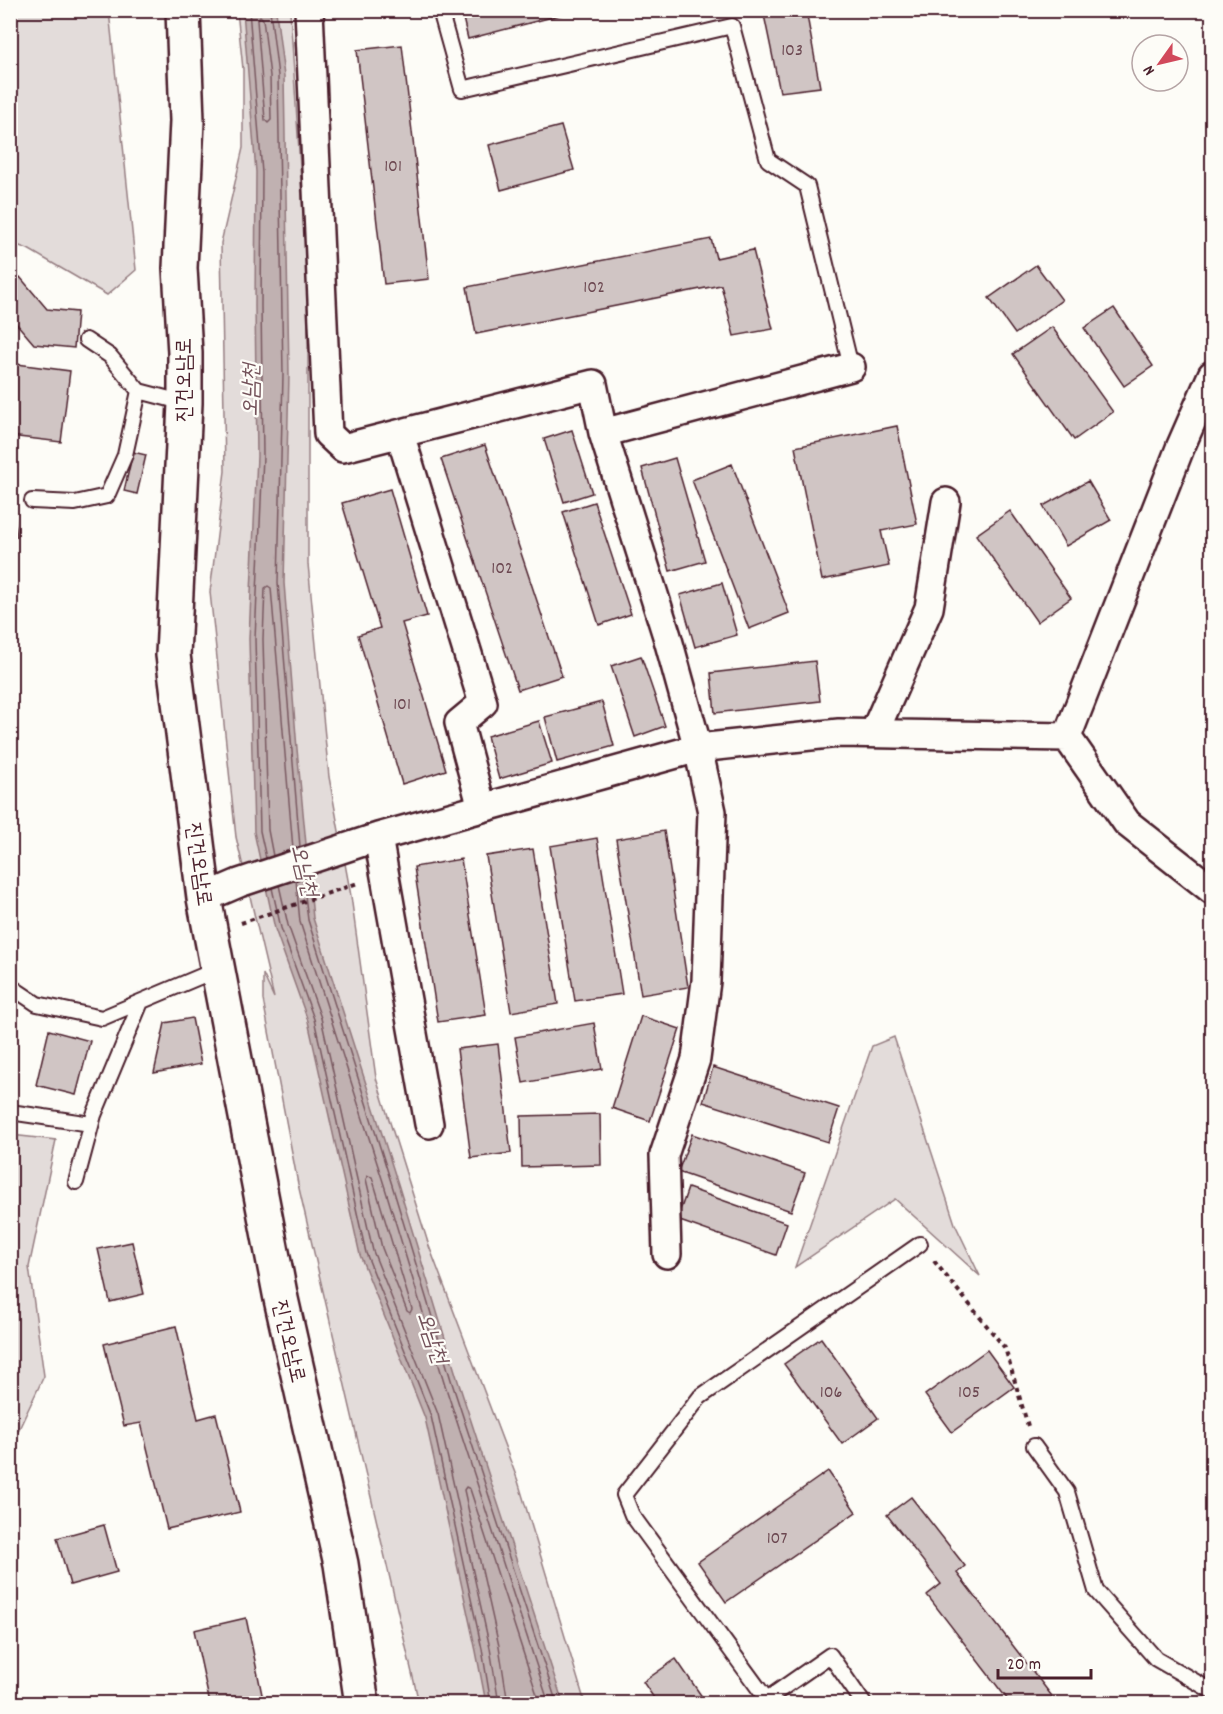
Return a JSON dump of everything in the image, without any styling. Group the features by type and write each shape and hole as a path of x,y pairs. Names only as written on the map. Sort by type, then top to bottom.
{"main road":[{"name":"진건오남로","path":"183,10 187,121 180,268 185,353 185,403 173,655 204,898 281,1299 341,1564 362,1704"}],"street":[{"path":"309,10 328,434 342,448 593,384 603,433 667,636 698,748 712,812 706,981 696,1059 664,1155 667,1254"},
{"path":"603,433 851,367"},
{"path":"1067,737 1180,448 1212,375"},
{"path":"400,434 483,703 459,723 482,808"},
{"path":"874,733 929,608 946,502"},
{"path":"204,898 239,883 378,837 698,748 839,733 1067,737"},
{"path":"1067,737 1127,823 1212,890"},
{"path":"378,837 429,1124"}],"lane":[{"path":"440,10 462,89 732,26 768,160 807,186 851,367"},
{"path":"86,340 110,356 138,391 185,403"},
{"path":"32,501 75,503 107,496 125,455 138,391"},
{"path":"10,986 37,1004 102,1018 218,969"},
{"path":"76,1182 91,1124 141,1002"},
{"path":"10,1112 91,1124"},
{"path":"864,1704 830,1655 768,1702 632,1515 624,1495 700,1397 920,1244"},
{"path":"1034,1446 1067,1492 1096,1590 1156,1659 1212,1691"}],"path":[{"path":"244,921 385,874"},
{"path":"920,1244 1005,1348 1034,1446"}],"shaded area":[{"path":"11,10 109,11 136,270 107,295 28,249 11,243"},
{"path":"237,11 290,11 308,291 308,564 329,777 351,896 376,1078 429,1246 518,1481 585,1703 419,1703 298,1184 263,1000 263,974 274,998 236,837 210,592 225,471 221,243 243,148 243,69"},
{"path":"894,1037 955,1224 980,1276 895,1199 795,1267 872,1046"},
{"path":"11,1135 56,1140 29,1267 44,1376 11,1446"}],"water":[{"name":"오남천","path":"243,11 276,11 284,76 289,375 284,583 313,918 458,1381 563,1703 486,1703 425,1418 360,1255 308,1021 275,929 254,832 249,639 257,456 256,172"}],"building":[{"path":"461,10 579,10 468,39"},
{"path":"763,10 806,10 820,87 780,92"},
{"path":"402,45 429,279 384,284 357,50"},
{"path":"561,126 574,170 501,190 489,145"},
{"path":"711,239 716,258 753,250 773,329 734,336 721,285 476,334 467,287"},
{"path":"1036,265 1062,300 1015,334 989,298"},
{"path":"20,277 47,309 77,312 74,348 34,344 10,316 10,285"},
{"path":"1114,308 1153,366 1124,386 1084,328"},
{"path":"1052,327 1113,412 1074,440 1013,354"},
{"path":"17,364 70,371 61,442 10,436 10,417"},
{"path":"897,426 917,524 881,531 889,566 822,580 795,447"},
{"path":"572,430 592,493 564,502 544,439"},
{"path":"485,445 562,676 518,690 441,459"},
{"path":"133,452 146,455 137,494 124,491"},
{"path":"675,458 705,561 670,571 642,468"},
{"path":"732,464 789,613 749,629 692,480"},
{"path":"1088,481 1111,520 1066,546 1043,506"},
{"path":"390,489 427,616 402,623 446,770 402,784 358,635 380,628 342,503"},
{"path":"594,502 631,614 599,625 563,512"},
{"path":"1010,511 1071,598 1037,622 976,535"},
{"path":"14,516 17,537 10,538 10,517"},
{"path":"722,583 737,635 695,647 680,595"},
{"path":"641,656 665,726 635,737 611,666"},
{"path":"815,661 820,701 715,713 711,673"},
{"path":"602,702 614,746 557,762 545,717"},
{"path":"539,721 552,763 499,779 487,736"},
{"path":"664,831 688,987 641,995 616,839"},
{"path":"597,838 622,994 575,1001 550,846"},
{"path":"533,849 558,1004 511,1012 486,856"},
{"path":"461,859 486,1015 438,1022 414,867"},
{"path":"641,1016 680,1029 650,1121 612,1108"},
{"path":"192,1018 201,1064 154,1073 165,1023"},
{"path":"594,1023 602,1069 523,1083 515,1037"},
{"path":"49,1030 90,1041 76,1095 36,1085"},
{"path":"498,1044 511,1153 471,1158 457,1049"},
{"path":"713,1067 839,1108 828,1142 703,1102"},
{"path":"600,1114 601,1165 522,1167 521,1116"},
{"path":"692,1134 805,1173 791,1211 678,1172"},
{"path":"688,1188 787,1223 776,1255 677,1220"},
{"path":"132,1242 144,1294 110,1302 98,1249"},
{"path":"176,1326 198,1419 216,1414 240,1512 167,1529 141,1423 124,1426 104,1344"},
{"path":"821,1338 878,1418 842,1444 784,1364"},
{"path":"987,1350 1014,1387 952,1432 925,1395"},
{"path":"828,1471 856,1512 726,1602 698,1562"},
{"path":"911,1497 965,1566 957,1573 1058,1704 1011,1704 927,1595 941,1584 887,1515"},
{"path":"104,1525 117,1572 70,1585 57,1538"},
{"path":"246,1618 264,1704 210,1704 194,1630"},
{"path":"676,1659 707,1704 658,1704 643,1682"}]}
